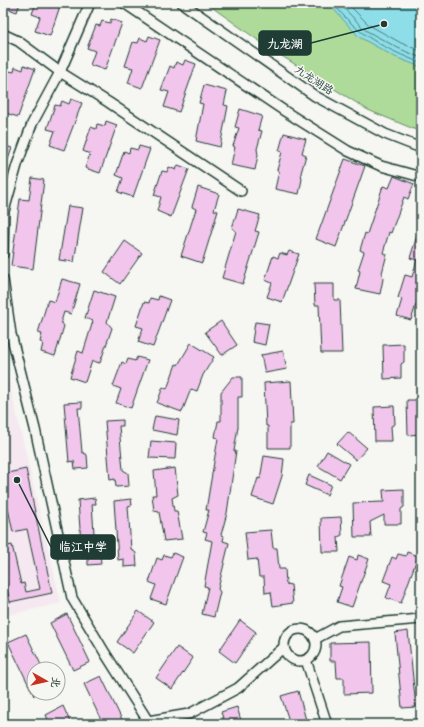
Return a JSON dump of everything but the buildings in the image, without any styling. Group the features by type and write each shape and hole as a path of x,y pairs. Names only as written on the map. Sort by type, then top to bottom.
{"street":[{"path":"3,254 4,211 17,165 32,124 60,72 90,3"},
{"path":"124,3 286,112 348,150 381,166 421,177"},
{"name":"九龙湖路","path":"182,3 315,96 385,134 421,148"},
{"path":"3,34 18,41 60,72 108,102 241,191"},
{"path":"3,279 11,334 35,428 72,598 148,721 189,714 238,688 284,647"},
{"path":"315,639 339,626 421,619"},
{"path":"294,630 306,630 315,639 315,651 306,660 294,660 285,651 284,647 285,639 294,630"},
{"path":"306,660 326,724"}],"shaded area":[{"path":"3,357 61,603 3,616"}],"green space":[{"path":"206,3 421,3 421,132 368,110 269,48"}],"water":[{"path":"328,3 421,3 421,67 395,57 359,37"}],"place":[{"name":"九龙湖","path":"384,24"},
{"name":"临江中学","path":"17,480"}]}
